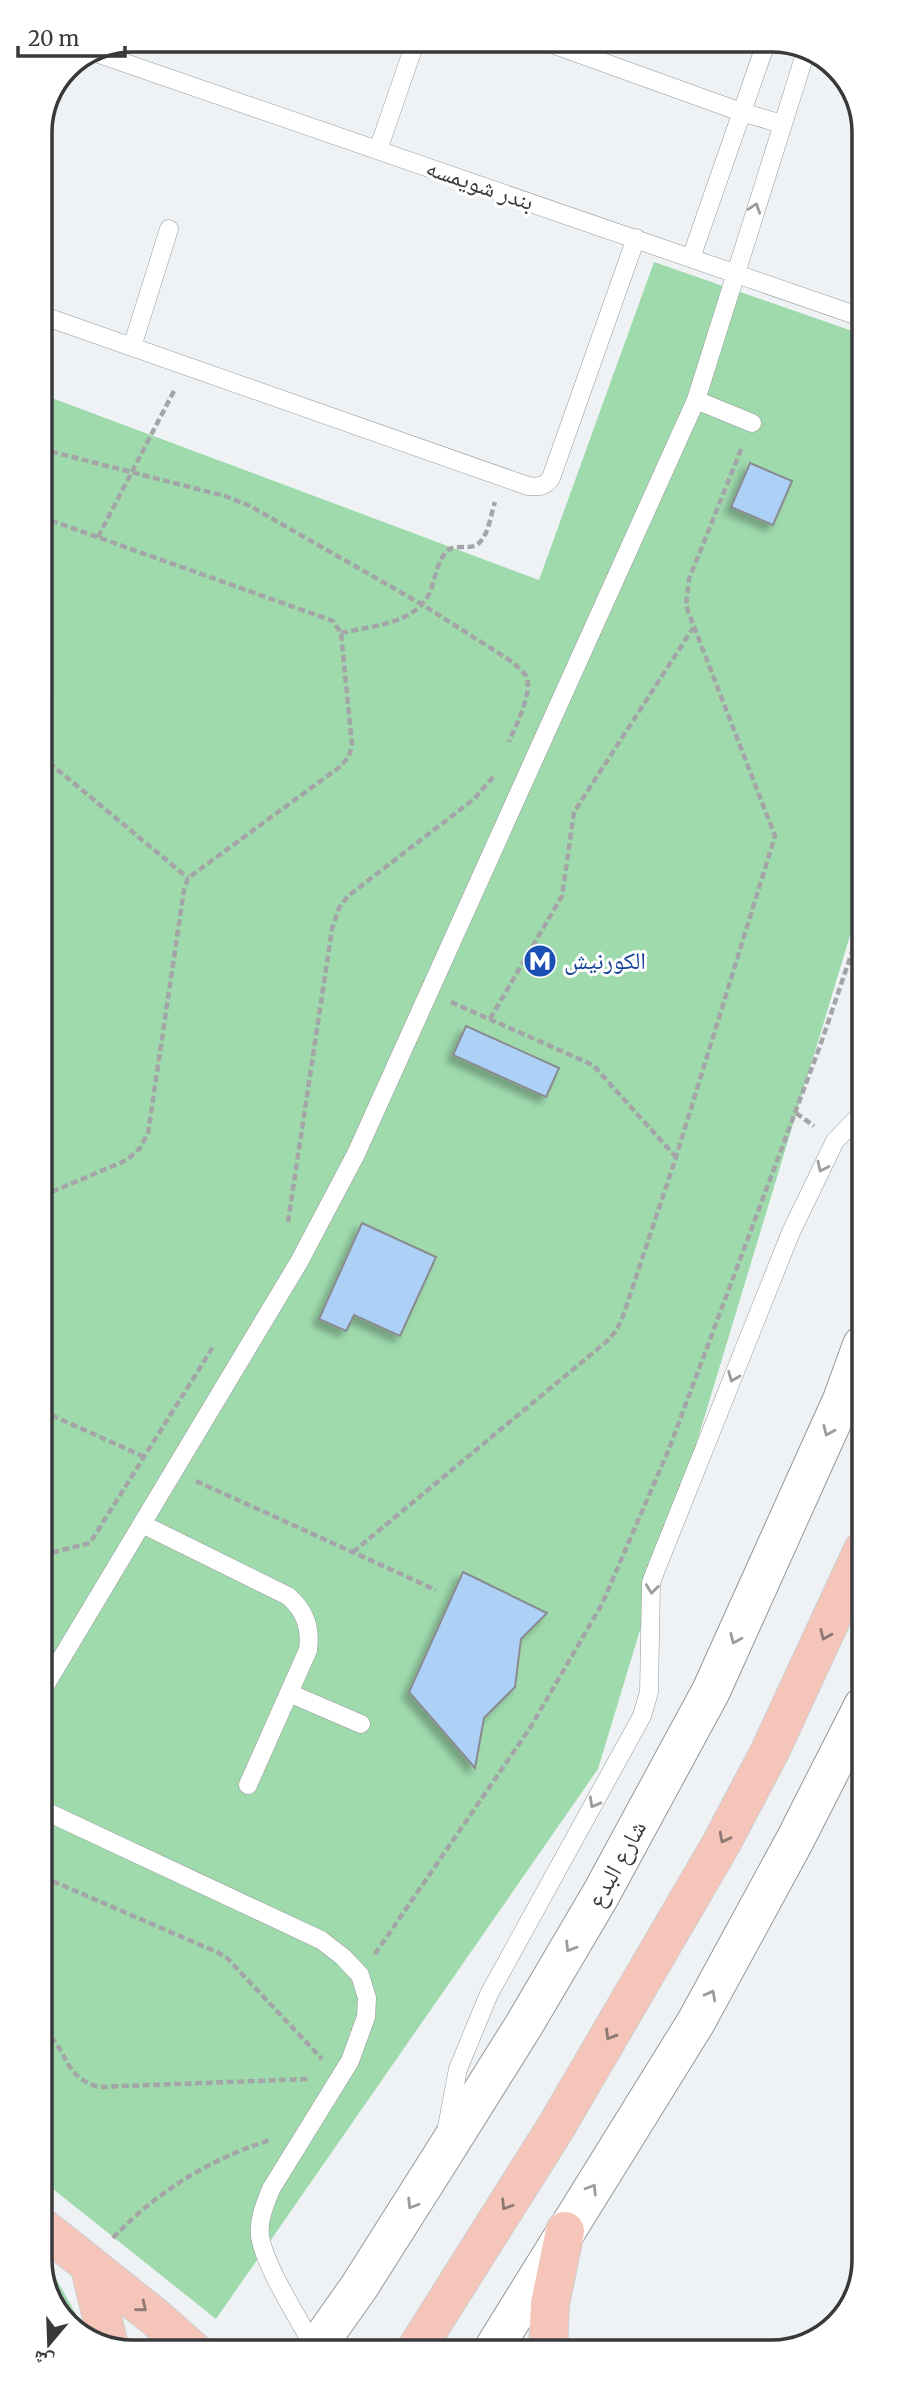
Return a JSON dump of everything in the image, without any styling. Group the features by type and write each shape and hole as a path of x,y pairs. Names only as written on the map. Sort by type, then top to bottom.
{"main road":[{"name":"شارع البدع","path":"321,2340 359,2287 440,2159 524,2025 601,1894 711,1692 852,1372"},
{"path":"422,2340 556,2127 720,1844 770,1751 852,1574"},
{"path":"499,2340 696,2022 848,1759"},
{"path":"548,2340 550,2304 565,2231"},
{"path":"52,2235 180,2340"},
{"path":"89,2264 107,2336"}],"lane":[{"path":"378,150 412,52"},
{"path":"576,53 782,124"},
{"path":"691,258 762,53"},
{"name":"بندر شويمسه","path":"108,57 852,314"},
{"path":"52,1674 318,1228 356,1154 696,400 803,59"},
{"path":"132,347 169,229"},
{"path":"53,319 504,478 538,487 550,480 636,238"},
{"path":"696,400 752,423"},
{"path":"440,2159 458,2069 489,1994 642,1716 649,1692 651,1583 790,1232 835,1142 852,1122"},
{"path":"142,1524 288,1596 304,1614 309,1637 308,1650 248,1785"},
{"path":"289,1693 361,1724"},
{"path":"52,1814 321,1940 343,1956 360,1975 367,1998 366,2017 350,2061 271,2189 262,2211 260,2236 265,2256 309,2340"}],"path":[{"path":"98,537 186,366"},
{"path":"353,1552 616,1331 676,1157 775,836 686,606 689,579 752,423"},
{"path":"53,452 225,496 250,506 422,605 514,663 526,676 528,685 526,700 507,748"},
{"path":"341,633 404,618 422,605 429,595 443,554 451,548 473,547 480,542 504,478"},
{"path":"53,521 320,614 333,621 341,633 352,746 349,756 341,766 188,878 148,1133 141,1147 127,1160 53,1192"},
{"path":"490,1019 562,896 574,812 693,627"},
{"path":"53,766 188,878"},
{"path":"287,1226 332,929 339,908 348,896 474,799 497,771"},
{"path":"360,1975 530,1728 602,1604 669,1449 820,1046 852,952"},
{"path":"429,993 593,1065 676,1157"},
{"path":"52,1553 90,1544 215,1345"},
{"path":"52,1416 436,1590"},
{"path":"52,1881 209,1947 228,1959 340,2078"},
{"path":"52,2038 74,2075 97,2087 340,2078"},
{"path":"89,2264 147,2206 181,2181 238,2150 308,2130"}],"green space":[{"path":"654,262 852,331 852,929 598,1769 216,2319 52,2188 53,398 539,580"},
{"path":"54,2274 73,2309 66,2305"}],"building":[{"path":"750,463 792,481 773,525 731,507"},
{"path":"466,1026 559,1068 546,1097 453,1055"},
{"path":"362,1223 436,1257 400,1336 354,1315 346,1331 319,1319"},
{"path":"463,1572 547,1613 521,1639 515,1687 484,1718 475,1768 409,1692"}],"place":[{"name":"الكورنيش","path":"540,961"}]}
